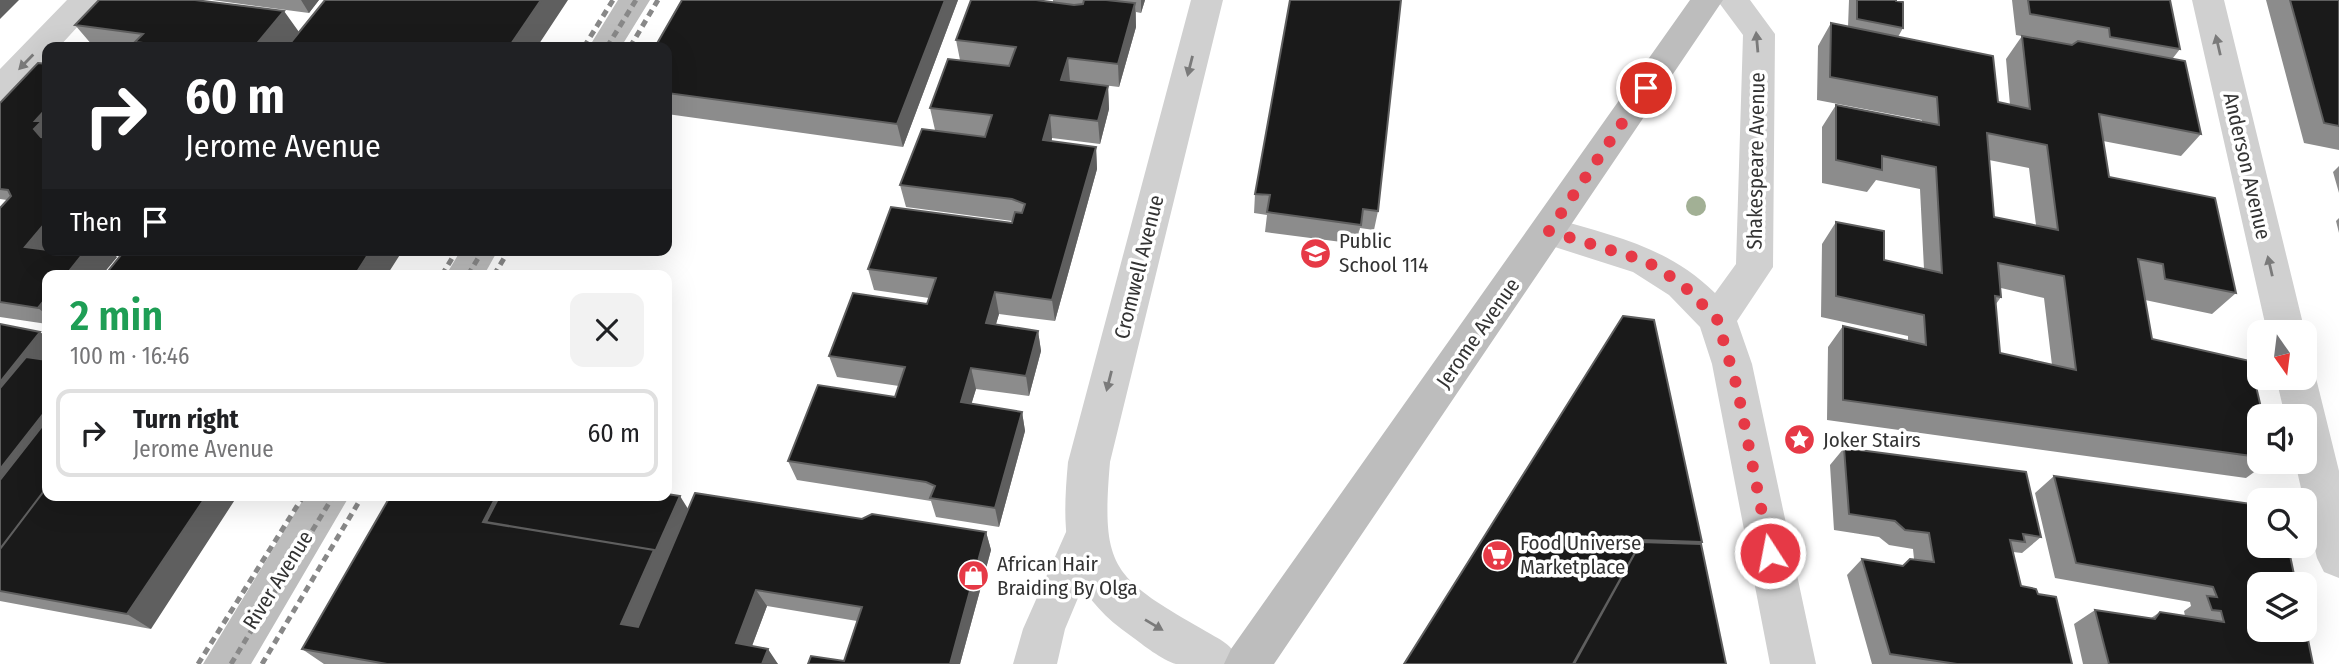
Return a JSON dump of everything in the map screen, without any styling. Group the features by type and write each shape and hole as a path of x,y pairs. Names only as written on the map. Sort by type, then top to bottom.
{"main road":[{"path":"608,42 634,0"},
{"name":"Jerome Avenue","path":"1247,664 1707,0"},
{"name":"River Avenue","path":"226,664 326,501"}],"street":[{"path":"45,42 86,0"},
{"name":"Cromwell Avenue","path":"1207,0 1089,462 1083,512 1084,536 1093,568 1117,601 1218,664"},
{"name":"Shakespeare Avenue","path":"1717,319 1754,267 1759,34 1733,0"},
{"name":"Anderson Avenue","path":"2208,0 2283,320"},
{"path":"0,89 42,46"},
{"path":"1549,231 1646,261 1682,284 1717,319 1732,364 1745,421 1794,664"},
{"path":"2300,390 2333,510 2339,558"},
{"name":"Cromwell Avenue","path":"1035,664 1044,629 1084,536"}],"building":[{"path":"99,0 195,0 284,11 258,42 135,42 143,34 75,25"},
{"path":"325,0 541,0 512,42 291,42"},
{"path":"682,0 945,0 897,124 672,94 672,42 658,42"},
{"path":"971,0 1036,0 1074,5 1083,4 1084,0 1135,3 1118,64 1068,58 1061,80 1108,86 1098,121 1050,115 1043,140 1096,147 1052,300 995,292 986,323 1038,331 1026,376 971,368 961,402 1022,412 995,508 930,498 935,486 926,482 788,461 818,385 895,397 905,367 829,356 853,293 927,304 936,278 868,269 891,207 1012,223 1015,212 1022,213 1025,204 1012,199 900,185 922,129 985,137 992,115 930,108 948,59 1009,66 1016,47 956,40"},
{"path":"1290,0 1401,0 1378,211 1363,209 1361,225 1267,212 1270,195 1255,194"},
{"path":"1857,0 1903,2 1903,28 1857,19"},
{"path":"2028,0 2170,0 2180,49 2110,37 2109,28 2030,14"},
{"path":"2290,0 2339,0 2339,126 2324,123"},
{"path":"1831,23 1993,56 1998,102 2030,109 2022,36 2072,45 2078,41 2185,61 2201,134 2099,114 2109,177 2215,198 2236,293 2165,279 2163,264 2138,259 2152,339 2247,360 2247,390 2257,390 2260,404 2247,404 2247,455 1843,400 1843,326 1926,345 1924,315 1836,296 1836,222 1884,231 1884,260 1942,273 1936,167 1882,156 1882,170 1836,160 1836,105 1939,125 1937,97 1830,77","holes":["1987,133 2047,145 2058,230 1994,217","1998,263 2064,276 2076,370 2000,353 1995,296 2001,297"]},
{"path":"38,63 42,63 42,113 35,121 42,121 34,129 42,137 42,227 25,247 42,249 42,256 81,256 70,270 42,270 42,303 38,308 0,302 0,208 11,196 8,190 0,189 0,103"},
{"path":"120,256 367,256 358,270 109,270"},
{"path":"1623,316 1654,320 1702,542 1642,540 1573,664 1404,664"},
{"path":"0,324 40,332 0,382"},
{"path":"26,357 42,359 42,415 0,469 0,388"},
{"path":"42,426 42,494 0,549 0,480"},
{"path":"1844,448 2026,472 2041,537 2023,534 2025,542 2010,540 2021,586 2036,589 2038,594 2056,597 2072,664 1957,664 1890,654 1862,559 1903,566 1910,559 1934,562 1929,533 1905,530 1895,521 1849,514"},
{"path":"2054,476 2247,503 2247,558 2291,558 2293,572 2247,572 2247,642 2308,642 2313,664 2109,664 2095,610 2155,619 2160,612 2224,622 2221,611 2212,610 2207,596 2217,597 2213,587 2076,563"},
{"path":"695,493 862,519 872,514 986,532 950,664 808,664 811,656 844,661 862,607 756,590 736,643 768,649 762,664 387,664 302,649 388,501 494,501 483,522 654,550 621,624 638,627"},
{"path":"42,494 42,501 203,501 127,614 0,591 0,549"},
{"path":"672,495 680,496 655,552 486,522 497,501 672,501"},
{"path":"1641,542 1701,544 1726,664 1574,664"}],"railway":[{"path":"587,42 613,0"},
{"path":"610,42 636,0"},
{"path":"633,42 658,0"},
{"path":"445,270 453,256"},
{"path":"471,270 479,256"},
{"path":"497,270 505,256"},
{"path":"198,664 300,501"},
{"path":"231,664 330,501"},
{"path":"262,664 359,501"}],"place":[{"name":"Public School 114","path":"1316,253"},
{"name":"Joker Stairs","path":"1800,440"},
{"name":"Food Universe Marketplace","path":"1497,555"},
{"name":"African Hair Braiding By Olga","path":"974,576"}],"route":[{"path":"1646,88 1549,231 1646,261 1682,284 1717,319 1732,364 1770,553"}]}
